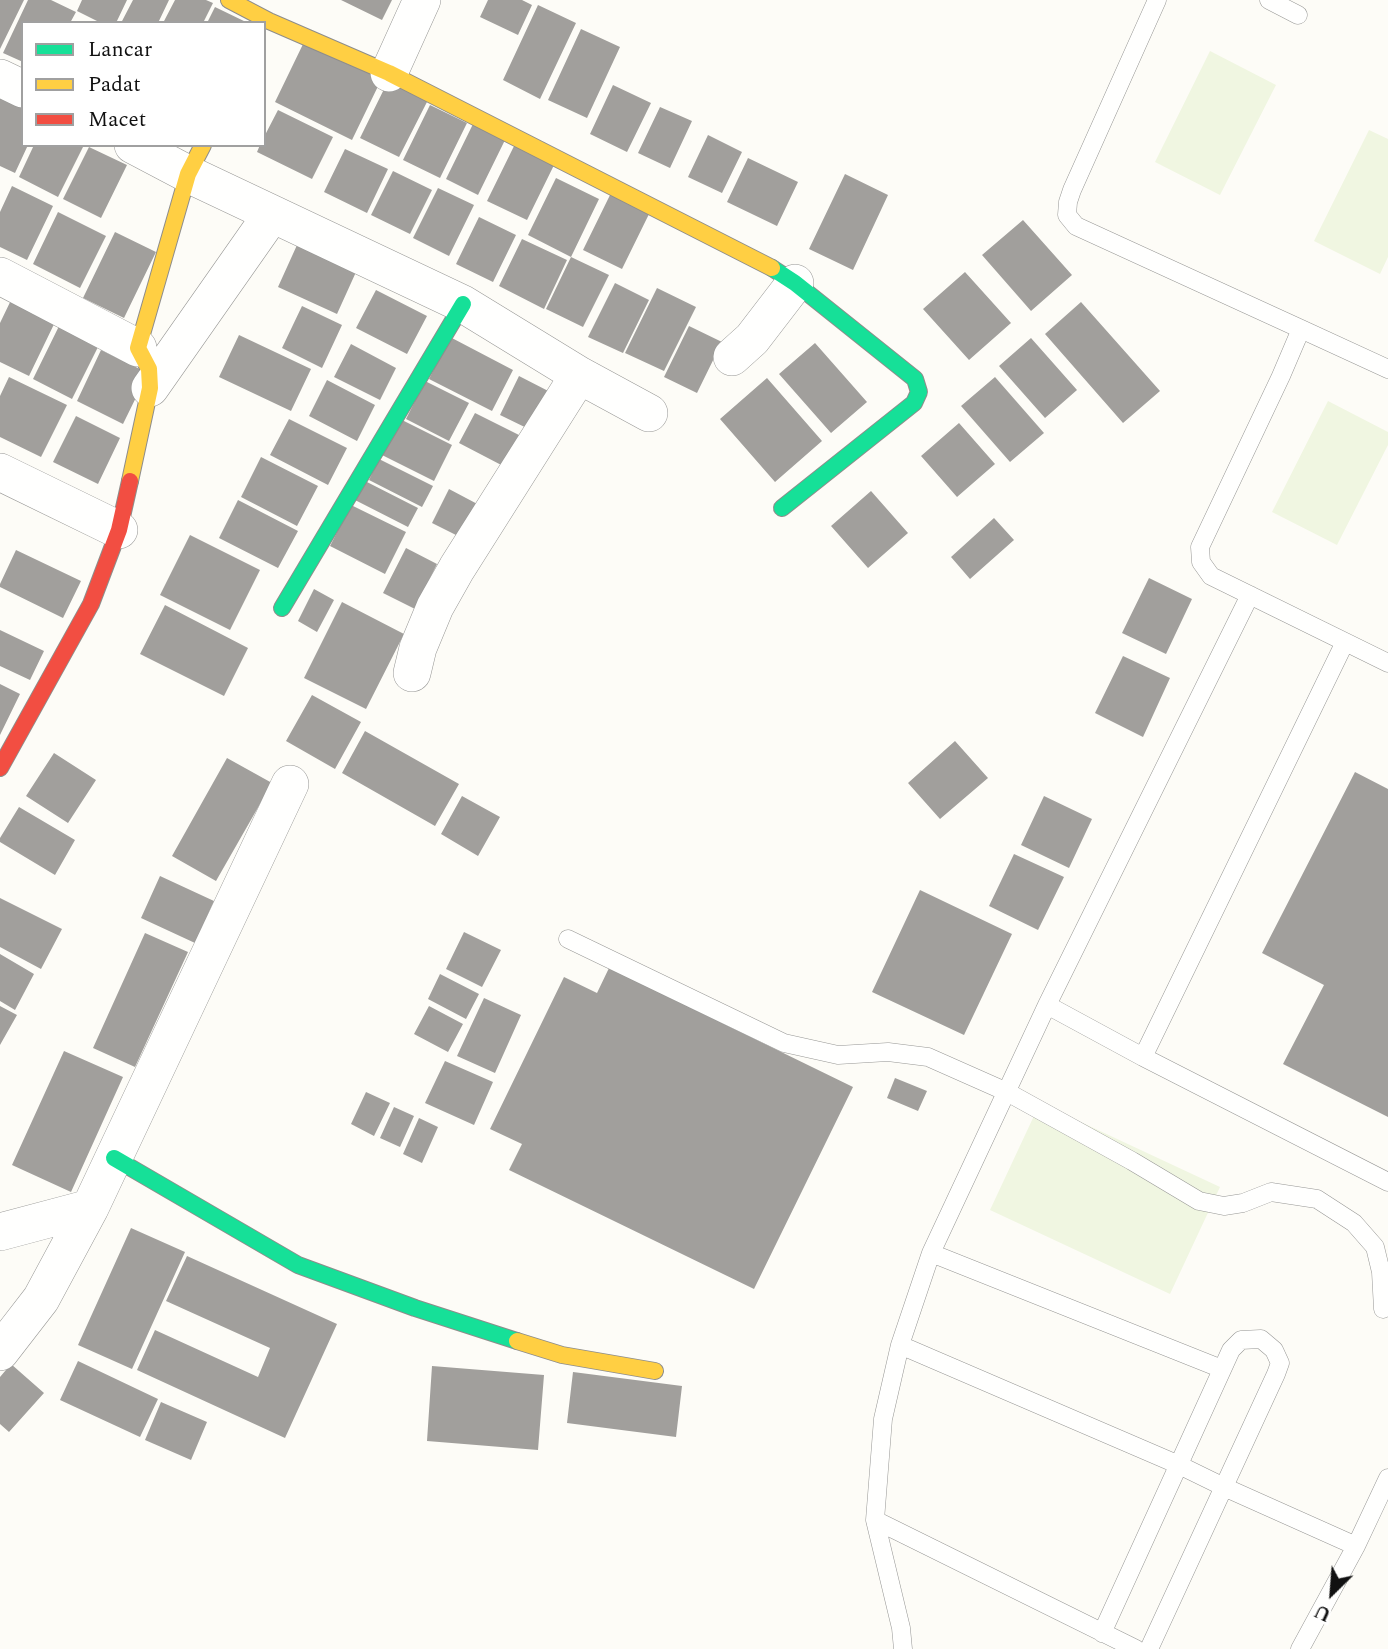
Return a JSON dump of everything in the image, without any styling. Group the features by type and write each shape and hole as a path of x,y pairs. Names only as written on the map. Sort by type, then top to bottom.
{"street":[{"path":"229,0 261,21"},
{"path":"389,73 422,0"},
{"path":"267,25 389,73 767,265 795,283 915,379 919,392 914,403 782,508"},
{"path":"0,78 21,88"},
{"path":"142,147 196,159 272,214 463,304 579,375 649,413"},
{"path":"138,348 196,159"},
{"path":"150,388 272,214"},
{"path":"0,276 138,348 149,369 150,388 119,530 91,604 0,768"},
{"path":"732,357 752,339 795,283"},
{"path":"282,608 463,304"},
{"path":"412,673 418,648 435,607 579,375"},
{"path":"0,472 119,530"},
{"path":"0,1352 41,1299 90,1208 290,784"},
{"path":"114,1158 298,1265 415,1308 562,1355 655,1371"},
{"path":"0,1232 90,1208"}],"lane":[{"path":"1157,0 1072,190 1067,215 1076,226 1388,369"},
{"path":"1269,0 1298,15"},
{"path":"1301,329 1200,547 1201,562 1211,576 1388,663"},
{"path":"903,1649 901,1628 875,1520 883,1419 900,1345 931,1253 1047,1005 1250,595"},
{"path":"1143,1057 1345,642"},
{"path":"568,939 785,1044 838,1055 888,1052 928,1057 1007,1092 1199,1201 1224,1206 1243,1203 1271,1192 1317,1199 1354,1223 1375,1247 1381,1272 1383,1310"},
{"path":"1047,1005 1388,1182"},
{"path":"931,1253 1222,1370"},
{"path":"1102,1633 1231,1350 1241,1340 1261,1339 1274,1350 1280,1363 1149,1649"},
{"path":"900,1345 1179,1465 1356,1546"},
{"path":"1300,1649 1356,1546 1388,1478"},
{"path":"875,1520 1136,1649"}],"green space":[{"path":"1210,51 1276,85 1220,195 1155,162"},
{"path":"1369,130 1388,139 1388,257 1380,274 1314,241"},
{"path":"1328,401 1388,432 1388,445 1337,545 1272,512"},
{"path":"1040,1103 1220,1187 1170,1294 990,1210"}],"building":[{"path":"0,0 24,0 0,49"},
{"path":"28,0 51,0 76,12 71,21 21,21 21,61 3,53"},
{"path":"82,0 127,0 117,21 97,21 77,11"},
{"path":"133,0 169,0 159,21 122,21"},
{"path":"175,0 206,0 213,3 204,21 164,21"},
{"path":"341,0 392,0 382,20"},
{"path":"488,0 522,0 532,5 518,35 480,17"},
{"path":"538,5 576,23 540,99 503,80"},
{"path":"215,7 244,21 208,21"},
{"path":"581,29 620,47 587,118 548,100"},
{"path":"305,40 382,78 352,140 275,102"},
{"path":"388,81 428,100 399,157 360,138"},
{"path":"613,85 651,103 627,152 590,134"},
{"path":"0,88 21,96 21,147 27,147 15,173 0,166"},
{"path":"430,105 467,123 440,178 403,160"},
{"path":"660,107 692,121 670,168 638,153"},
{"path":"278,110 333,137 312,179 257,152 259,147 266,147 266,133"},
{"path":"473,124 505,140 478,195 446,179"},
{"path":"708,135 742,152 722,193 688,177"},
{"path":"516,142 556,161 527,220 487,201"},
{"path":"33,147 83,147 58,197 19,177"},
{"path":"89,147 127,165 101,218 63,199"},
{"path":"345,149 388,169 367,213 324,192"},
{"path":"748,158 798,182 777,226 727,202"},
{"path":"393,171 432,190 410,234 371,215"},
{"path":"845,174 888,195 853,270 809,249"},
{"path":"556,178 599,199 571,257 528,235"},
{"path":"12,186 53,206 27,260 0,247 0,212"},
{"path":"438,188 474,205 449,256 413,238"},
{"path":"611,193 650,212 622,269 583,250"},
{"path":"58,212 106,236 80,288 33,264"},
{"path":"479,217 516,235 493,282 456,264"},
{"path":"1023,220 1072,275 1031,311 982,255"},
{"path":"115,232 156,252 124,318 83,298"},
{"path":"302,234 361,261 337,314 278,287"},
{"path":"522,239 567,260 544,309 499,286"},
{"path":"571,257 609,275 583,327 546,309"},
{"path":"965,272 1011,323 969,360 923,309"},
{"path":"615,283 649,300 623,353 588,337"},
{"path":"657,288 696,307 664,371 625,353"},
{"path":"376,290 427,316 407,354 356,328"},
{"path":"13,296 57,318 29,376 0,362 0,323"},
{"path":"1081,302 1160,391 1123,423 1045,334"},
{"path":"302,306 342,325 322,368 282,348"},
{"path":"62,320 102,339 72,399 33,379"},
{"path":"689,326 722,342 697,393 664,377"},
{"path":"239,335 311,369 291,411 219,377"},
{"path":"450,337 513,370 492,411 429,379"},
{"path":"1031,338 1077,390 1045,418 999,366"},
{"path":"815,343 867,402 831,433 779,374"},
{"path":"351,344 396,368 380,400 334,377"},
{"path":"101,350 148,373 123,424 77,401"},
{"path":"519,376 558,396 539,434 500,415"},
{"path":"9,377 67,405 41,457 0,437 0,396"},
{"path":"995,377 1044,433 1010,462 961,406"},
{"path":"767,378 822,441 775,482 720,419"},
{"path":"327,380 375,405 357,441 309,416"},
{"path":"425,381 469,403 449,441 406,419"},
{"path":"475,413 523,437 507,468 459,443"},
{"path":"76,416 120,438 98,484 53,462"},
{"path":"289,419 347,448 328,485 270,455"},
{"path":"400,419 452,445 434,481 382,455"},
{"path":"959,423 995,464 957,497 921,456"},
{"path":"261,457 318,486 297,526 241,497"},
{"path":"379,459 433,486 422,507 369,480"},
{"path":"365,481 418,508 408,527 355,500"},
{"path":"449,489 483,507 466,540 432,523"},
{"path":"871,491 908,533 868,568 831,526"},
{"path":"238,500 298,531 278,568 219,538"},
{"path":"351,505 406,532 385,574 330,546"},
{"path":"994,518 1014,540 970,579 951,557"},
{"path":"190,535 260,570 230,630 160,595"},
{"path":"406,548 437,564 415,609 383,593"},
{"path":"16,550 81,581 63,618 0,587"},
{"path":"1149,578 1192,599 1166,654 1122,633"},
{"path":"314,589 334,600 317,632 298,621"},
{"path":"342,602 404,634 366,709 304,678"},
{"path":"165,605 248,648 224,696 140,654"},
{"path":"0,630 44,651 30,680 0,666"},
{"path":"1123,656 1170,678 1143,737 1095,713"},
{"path":"0,684 20,694 0,735"},
{"path":"312,695 361,722 335,769 286,741"},
{"path":"365,731 459,784 435,826 342,773"},
{"path":"955,741 988,778 940,819 908,783"},
{"path":"54,753 96,780 68,823 26,796"},
{"path":"227,758 272,783 216,881 172,856"},
{"path":"1355,772 1388,789 1388,1117 1283,1064 1324,985 1262,953"},
{"path":"462,796 500,817 478,856 441,834"},
{"path":"1044,796 1092,819 1069,868 1021,845"},
{"path":"19,807 75,840 55,875 0,842"},
{"path":"1014,854 1064,877 1038,930 989,906"},
{"path":"160,876 214,901 195,943 141,918"},
{"path":"920,890 1012,934 964,1035 872,992"},
{"path":"0,898 62,929 41,969 0,947"},
{"path":"464,932 501,950 482,987 446,969"},
{"path":"145,933 188,952 135,1067 93,1048"},
{"path":"0,954 34,974 15,1010 0,1001"},
{"path":"609,968 853,1087 754,1289 509,1170 522,1144 490,1129 564,977 597,993"},
{"path":"440,974 479,994 466,1019 428,999"},
{"path":"484,998 521,1015 495,1073 457,1056"},
{"path":"0,1006 17,1015 0,1045"},
{"path":"429,1006 463,1024 448,1052 414,1034"},
{"path":"64,1051 123,1077 71,1192 12,1165"},
{"path":"445,1061 493,1082 474,1125 425,1103"},
{"path":"895,1078 927,1091 918,1111 887,1098"},
{"path":"366,1092 390,1103 374,1136 351,1124"},
{"path":"394,1107 414,1116 400,1147 380,1138"},
{"path":"419,1118 438,1127 422,1163 403,1154"},
{"path":"131,1228 185,1252 132,1369 78,1345"},
{"path":"187,1256 337,1324 285,1438 137,1370 155,1330 258,1377 270,1348 166,1301"},
{"path":"78,1361 158,1399 140,1437 60,1400"},
{"path":"11,1364 44,1393 9,1432 0,1424 0,1377"},
{"path":"432,1366 544,1375 538,1450 427,1441"},
{"path":"573,1372 682,1386 676,1437 567,1423"},
{"path":"161,1402 207,1422 191,1460 145,1440"}],"traffic: fast":[{"path":"772,268 795,283 915,379 919,392 914,403 782,508"},
{"path":"282,608 463,304"},
{"path":"114,1158 298,1265 415,1308 517,1341"}],"traffic: slow":[{"path":"229,0 269,21 389,73 772,268"},
{"path":"130,481 150,388 149,369 138,348 188,174 202,147"},
{"path":"517,1341 562,1355 655,1371"}],"traffic: jam":[{"path":"0,768 91,604 119,530 130,481"}]}
